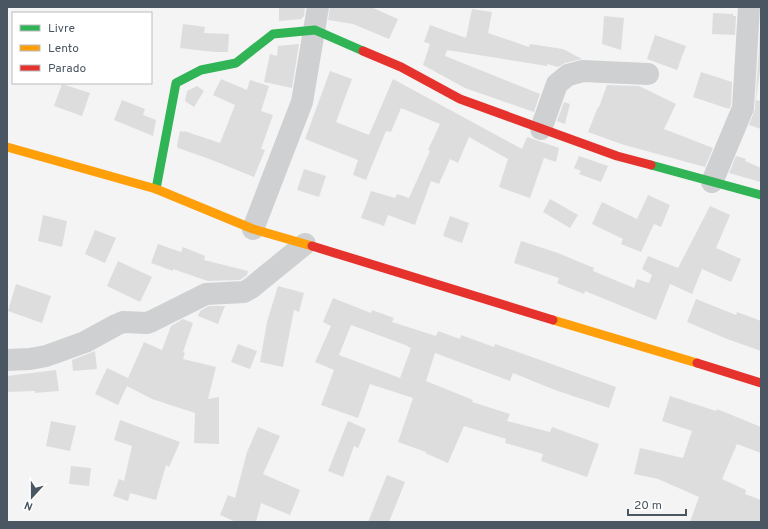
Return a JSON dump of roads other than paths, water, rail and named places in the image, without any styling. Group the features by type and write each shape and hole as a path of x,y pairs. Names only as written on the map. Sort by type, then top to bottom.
{"street":[{"path":"253,229 302,102 318,7"},
{"path":"712,182 743,108 749,7"},
{"path":"156,190 176,83 201,70 236,63 273,34 315,30 401,67 460,99 540,129 617,156 761,195"},
{"path":"540,129 556,84 568,75 583,71 648,74"},
{"path":"7,147 156,190 253,229 761,383"},
{"path":"7,360 46,356 85,342 123,322 147,323 206,294 244,292 305,244"}]}
